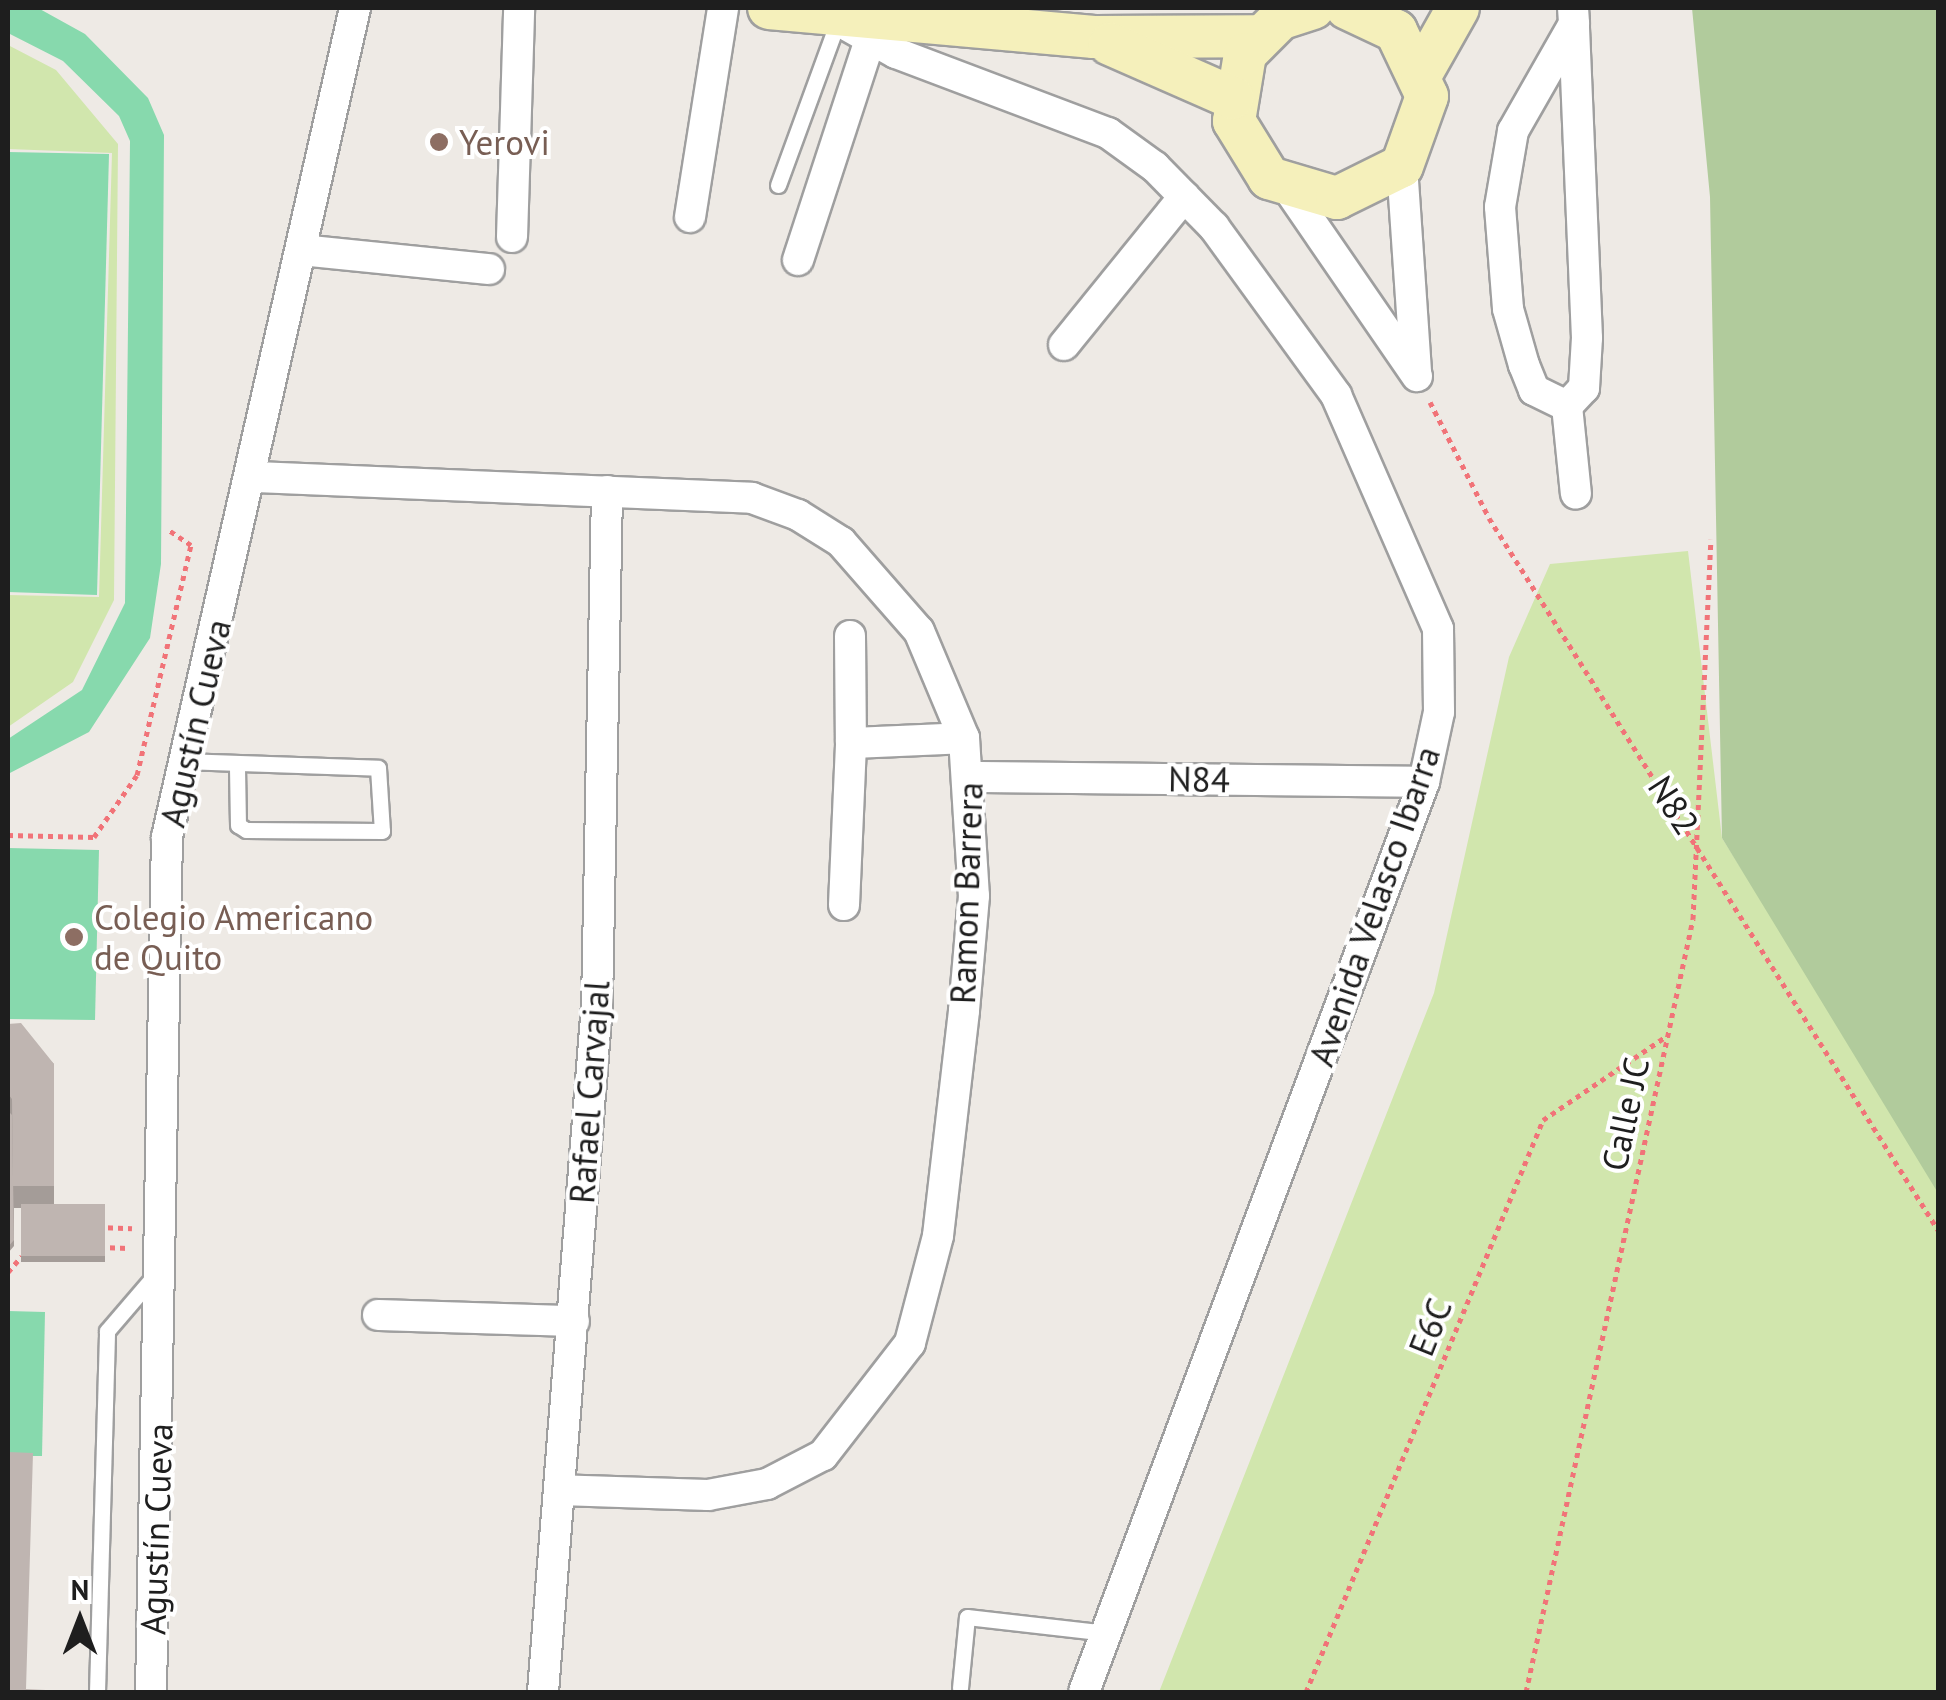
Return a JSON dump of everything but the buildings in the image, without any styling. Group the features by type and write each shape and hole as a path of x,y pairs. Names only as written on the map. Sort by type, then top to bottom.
{"street":[{"name":"Agustín Cueva","path":"150,1692 165,1247 168,837 182,761 256,477 355,8"},
{"path":"512,237 520,8"},
{"path":"690,217 723,8"},
{"path":"769,8 845,17 1094,22 1259,36 1313,8"},
{"path":"1289,190 1361,194 1402,166 1425,122 1422,72 1458,8"},
{"path":"1366,10 1422,72"},
{"path":"1566,406 1584,388 1587,338 1573,16"},
{"path":"1566,406 1534,390 1524,365 1508,309 1500,207 1520,114 1573,16"},
{"path":"798,260 845,17"},
{"name":"Avenida Velasco Ibarra","path":"845,17 1108,133 1184,197 1336,394 1413,554 1438,629 1438,712 1424,782 1084,1692"},
{"path":"1094,22 1233,98"},
{"path":"1259,36 1233,98 1242,142 1289,190 1417,376"},
{"path":"1402,166 1417,376"},
{"path":"1064,345 1184,197"},
{"path":"301,250 490,269"},
{"path":"1566,406 1576,494"},
{"name":"Ramon Barrera","path":"256,477 752,498 840,542 919,631 964,738 973,776 962,1030 938,1236 910,1343 823,1455 767,1484 708,1495 560,1490"},
{"name":"Rafael Carvajal","path":"543,1692 597,1004 607,491"},
{"path":"844,905 851,743 850,636"},
{"path":"851,743 964,738"},
{"name":"N84","path":"973,776 1424,782"},
{"path":"378,1314 574,1320"}],"lane":[{"path":"778,184 845,17"},
{"path":"182,761 237,766 378,768 382,830 246,830 238,825 237,766"},
{"path":"97,1692 107,1331 165,1247"},
{"path":"960,1688 966,1617 1107,1632"}],"path":[{"name":"N82","path":"1417,376 1489,518 1700,844 1938,1230"},
{"path":"8,835 94,837 138,774 191,546 168,529"},
{"name":"Calle JC","path":"1526,1692 1668,1035 1700,844 1711,539"},
{"name":"E6C","path":"1306,1692 1543,1120 1668,1035"},
{"path":"82,1227 165,1247"},
{"path":"86,1248 165,1247"},
{"path":"8,1272 29,1248"}],"green space":[{"path":"8,8 38,8 85,34 148,98 164,135 161,564 150,638 89,732 8,774 8,739 82,690 125,603 130,141 119,116 63,61 8,33"},
{"path":"1692,8 1938,8 1938,1193 1722,838 1710,197"},
{"path":"8,45 56,70 118,144 114,600 73,682 8,727 8,595 99,597 112,153 8,149"},
{"path":"8,152 109,154 97,595 8,592"},
{"path":"1688,551 1722,838 1938,1182 1938,1692 1159,1692 1434,993 1509,657 1550,564"},
{"path":"8,848 99,850 95,1020 8,1019"},
{"path":"8,1311 45,1312 42,1456 8,1456"}],"place":[{"name":"Yerovi","path":"439,142"},
{"name":"Colegio Americano de Quito","path":"74,937"}]}
